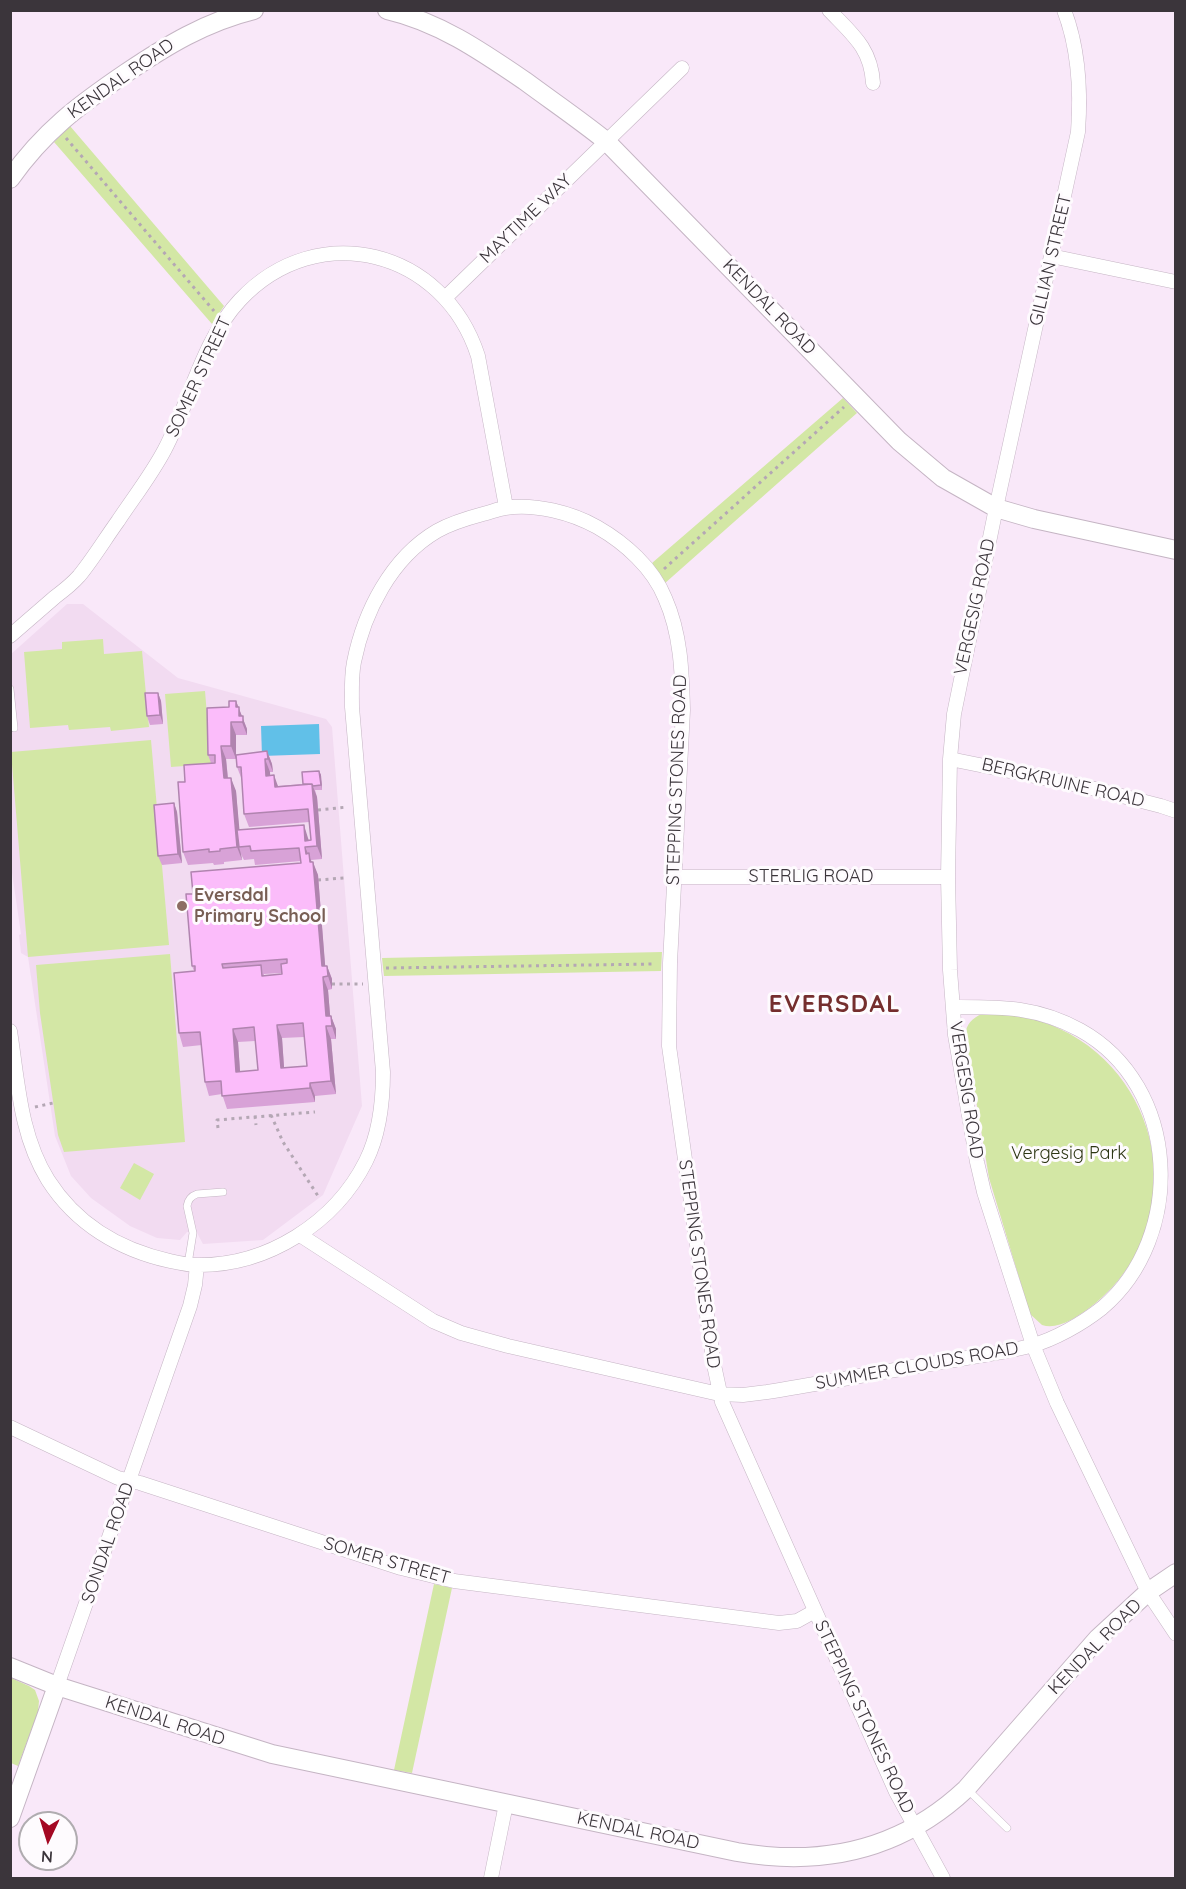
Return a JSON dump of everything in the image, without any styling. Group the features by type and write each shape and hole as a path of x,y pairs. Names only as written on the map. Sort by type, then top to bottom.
{"street":[{"name":"KENDAL ROAD","path":"10,178 23,160 74,109 185,35 225,14 254,10"},
{"path":"828,10 867,53 873,83"},
{"name":"GILLIAN STREET","path":"996,508 1078,132 1080,102 1078,69 1064,10"},
{"name":"KENDAL ROAD","path":"395,11 428,23 483,52 606,141 856,396 923,462 943,478 996,508 1034,519 1176,549"},
{"name":"MAYTIME WAY","path":"446,297 682,68"},
{"name":"SOMER STREET","path":"10,636 78,578 154,469 223,322 243,297 267,277 299,261 336,253 357,254 390,261 420,276 446,297 466,326 478,356 506,507"},
{"path":"1051,256 1176,282"},
{"name":"STEPPING STONES ROAD","path":"10,1031 21,1110 28,1137 42,1170 57,1193 90,1226 119,1244 153,1257 192,1265 233,1261 266,1252 300,1235 329,1211 352,1184 367,1160 380,1118 383,1098 383,1072 352,707 354,664 360,637 374,602 390,576 411,552 436,532 468,518 506,507 558,512 587,521 612,536 626,548 654,578 665,596 673,618 682,674 683,710 670,963 669,1046 719,1394 896,1792 944,1878"},
{"name":"VERGESIG ROAD","path":"996,508 954,714 950,759 948,877 950,970 961,1069 984,1192 1033,1345 1057,1402 1148,1592 1176,1634"},
{"name":"BERGKRUINE ROAD","path":"950,759 1083,786 1176,811"},
{"name":"STERLIG ROAD","path":"674,878 948,877"},
{"name":"SUMMER CLOUDS ROAD","path":"300,1235 433,1321 461,1333 492,1343 719,1394 743,1395 767,1392 1033,1345 1079,1324 1103,1307 1122,1289 1136,1271 1152,1239 1161,1206 1164,1137 1126,1068 1106,1048 1082,1031 1055,1018 1031,1011 1003,1007 953,1007"},
{"name":"SONDAL ROAD","path":"10,1818 21,1777 57,1686 190,1306 195,1285 192,1265"},
{"name":"SOMER STREET","path":"10,1427 118,1478 401,1568 454,1581 778,1623 797,1621 815,1611"},
{"name":"KENDAL ROAD","path":"10,1667 57,1686 272,1754 737,1852 792,1858 849,1852 886,1840 915,1826 945,1807 966,1789 1098,1638 1148,1592 1176,1574"},
{"path":"491,1878 506,1804"}],"lane":[{"path":"10,688 14,728"},
{"path":"192,1265 193,1233 188,1201 193,1195 223,1192"},
{"path":"966,1789 1007,1828"}],"path":[{"path":"55,126 223,322"},
{"path":"654,578 856,396"},
{"path":"318,810 361,806"},
{"path":"318,880 344,878"},
{"path":"385,971 385,968 670,963"},
{"path":"332,984 368,984"},
{"path":"41,1106 53,1103"},
{"path":"218,1128 217,1120 315,1112"},
{"path":"271,1115 283,1142 329,1211"},
{"path":"255,1116 256,1125"}],"shaded area":[{"name":"Eversdal Primary School","path":"67,604 83,604 178,678 326,719 332,727 362,1106 323,1195 263,1240 203,1244 197,1233 187,1232 180,1240 157,1238 130,1226 91,1198 71,1176 55,1136 28,957 21,953 19,935 21,934 10,859 10,655"}],"green space":[{"path":"70,126 224,306 212,324 54,142"},
{"path":"843,398 857,413 664,584 652,563"},
{"path":"103,639 104,654 142,651 149,727 111,731 110,727 69,730 68,725 30,728 24,652 62,649 62,642"},
{"path":"205,691 211,764 171,767 165,694"},
{"path":"151,740 169,945 28,957 11,752"},
{"path":"662,952 661,971 384,976 382,958"},
{"path":"170,954 185,1142 64,1152 58,1135 40,1013 36,965"},
{"name":"Vergesig Park","path":"982,1014 1004,1014 1027,1018 1049,1024 1070,1034 1104,1060 1130,1091 1147,1128 1154,1167 1152,1206 1141,1244 1119,1279 1088,1309 1060,1325 1042,1325 1030,1314 989,1178 965,1034 967,1027 975,1017"},
{"path":"134,1163 154,1174 140,1200 120,1188"},
{"path":"434,1584 452,1588 412,1773 394,1770"},
{"path":"11,1678 35,1690 39,1701 38,1712 18,1766 11,1763"}],"water":[{"path":"319,724 320,754 262,756 261,726"}],"building":[{"path":"145,693 158,693 160,715 147,716"},
{"path":"229,701 236,701 239,716 243,716 243,722 231,722 231,746 221,746 224,778 231,778 237,847 220,849 220,851 209,852 209,849 183,852 178,782 185,782 184,765 215,763 215,755 208,755 207,708 229,707"},
{"path":"267,751 266,776 274,775 275,787 312,784 317,846 305,847 306,854 309,853 310,862 313,862 322,966 327,966 328,976 323,977 326,1016 331,1016 332,1026 326,1026 331,1081 310,1083 310,1088 222,1096 221,1081 205,1082 200,1032 179,1033 174,973 195,971 195,966 192,966 186,894 193,894 191,872 301,863 299,848 251,851 250,846 239,847 237,830 304,825 305,841 311,840 308,809 244,814 241,767 237,767 236,755","holes":["287,959 287,963 281,964 282,974 262,976 261,965 223,968 222,964","303,1023 307,1066 281,1068 277,1025","254,1027 258,1070 236,1072 233,1029"]},
{"path":"319,771 321,785 303,784 302,772"},
{"path":"174,803 178,854 158,856 154,805"}],"place":[{"name":"Eversdal Primary School","path":"182,906"}],"district":[{"name":"EVERSDAL","path":"835,1005"}]}
